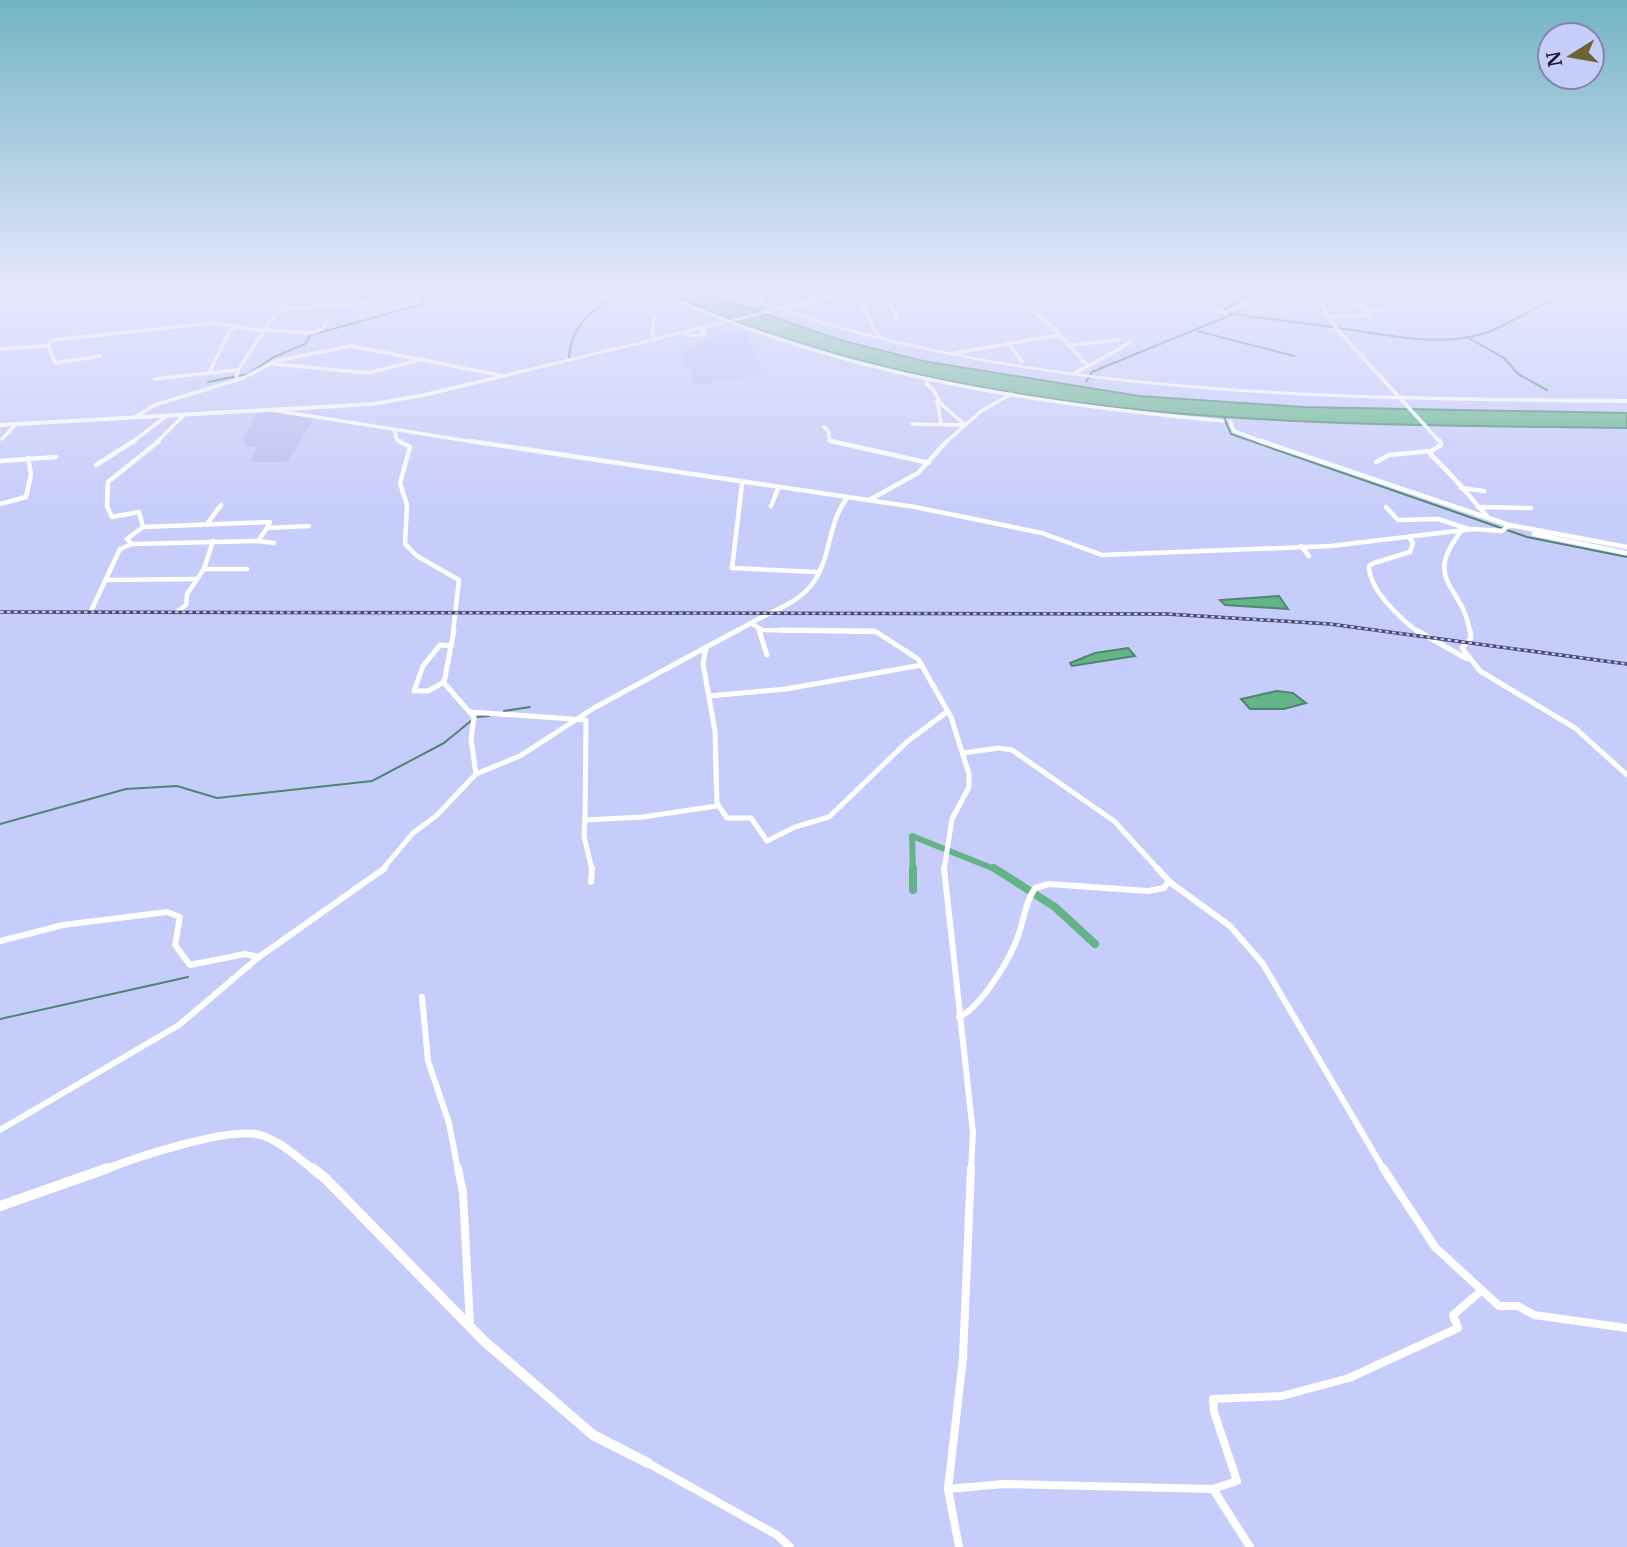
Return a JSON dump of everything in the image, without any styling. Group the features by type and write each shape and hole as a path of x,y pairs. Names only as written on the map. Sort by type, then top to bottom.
{"highway":[{"path":"0,425 385,402 553,364"},
{"path":"1020,364 1223,392 1627,400"},
{"path":"1021,364 1079,374"}],"street":[{"path":"209,373 213,364"},
{"path":"236,375 243,364"},
{"path":"135,417 155,405 269,364"},
{"path":"272,364 368,373 404,364"},
{"path":"443,364 504,376"},
{"path":"864,364 1011,394 1223,421"},
{"path":"1079,374 1091,364"},
{"path":"1368,364 1411,407 1441,443 1431,451 1389,455 1376,463"},
{"path":"155,379 209,373 236,375"},
{"path":"929,379 925,381 926,384 938,396 940,403 964,424"},
{"path":"868,500 918,473 964,424 1011,394"},
{"path":"938,396 941,423"},
{"path":"272,410 577,458 690,472 742,484 868,500 1042,533 1062,539 1083,551 1102,555 1301,546 1469,529 1503,531 1509,526 1627,547"},
{"path":"143,527 139,512 112,517 107,506 108,481 164,437 185,414"},
{"path":"96,465 149,432 168,415"},
{"path":"1230,421 1234,431 1239,433 1509,526 1545,537 1627,553"},
{"path":"2,439 17,423"},
{"path":"912,424 964,424"},
{"path":"824,427 829,432 829,441 929,463"},
{"path":"394,429 397,440 410,447 398,486 399,495 407,505 403,538 405,546 436,569 459,580 452,646 444,682 428,691 414,691 430,654 440,645 452,646"},
{"path":"577,458 580,449"},
{"path":"1431,451 1434,458 1458,480 1461,488 1489,519"},
{"path":"0,461 56,457"},
{"path":"0,503 26,497 31,474 28,458"},
{"path":"757,486 760,481"},
{"path":"742,484 732,568 818,572"},
{"path":"1461,488 1484,491"},
{"path":"771,506 778,489"},
{"path":"0,1130 167,1035 239,977 259,957 289,938 344,894 385,868 413,833 436,816 476,774 520,757 580,717 794,600 812,585 830,525 847,498"},
{"path":"207,524 221,505"},
{"path":"1478,506 1531,508"},
{"path":"1386,507 1398,520 1438,519 1469,529"},
{"path":"132,544 127,539 143,527 270,522 258,541"},
{"path":"267,528 309,526"},
{"path":"1462,530 1448,544 1442,576 1471,627 1471,638 1462,648 1467,659"},
{"path":"1409,537 1413,543 1410,552 1400,558 1382,558 1372,563 1369,572 1387,605 1434,644 1467,659 1504,686 1574,728 1627,775"},
{"path":"178,611 186,605 187,594 204,569 213,541"},
{"path":"91,611 120,550 132,544 213,541 274,543"},
{"path":"1301,546 1309,556"},
{"path":"204,569 247,569"},
{"path":"105,580 197,579"},
{"path":"751,623 758,629 767,654"},
{"path":"758,629 875,631 922,665 948,711 963,753 969,787 952,819 944,847 958,1017 972,1133 963,1358 948,1489 959,1547"},
{"path":"706,647 703,664 715,731 718,805 727,818 751,818 767,841 794,827 821,820 844,806 857,789 908,741 948,711"},
{"path":"709,696 794,688 922,665"},
{"path":"444,682 473,719 471,739 476,774"},
{"path":"469,711 580,717 586,720 585,850 594,872 591,882"},
{"path":"963,753 999,748 1019,754 1126,832 1169,881 1222,919 1255,952 1394,1187 1435,1247 1481,1291 1499,1306 1518,1306 1534,1315 1627,1328"},
{"path":"585,820 654,816 718,805"},
{"path":"958,1017 972,1011 1012,951 1033,890 1049,884 1148,891 1164,888 1169,881"},
{"path":"0,941 52,928 171,913 180,917 175,945 190,965 244,954 259,957"},
{"path":"422,997 428,1061 449,1123 463,1193 470,1325"},
{"path":"0,1206 68,1184 136,1157 208,1138 259,1134 287,1150 325,1178 403,1261 484,1341 593,1435 777,1535 790,1547"},
{"path":"948,1489 1004,1484 1213,1489 1237,1481 1214,1412 1213,1399 1282,1396 1349,1378 1458,1328 1453,1315 1481,1291"},
{"path":"1213,1489 1250,1547"}],"shaded area":[{"path":"686,364 759,364 762,371 759,375 695,385"},
{"path":"877,364 943,364 1139,396 1303,407 1627,413 1627,428 1422,425 1217,416 1115,407 1014,393 913,374"},
{"path":"257,412 315,418 287,462 250,462 257,447 246,446 243,438"},
{"path":"1279,596 1288,609 1225,605 1220,600"},
{"path":"1128,648 1135,656 1072,666 1070,663 1095,653"},
{"path":"1277,691 1293,693 1306,703 1284,709 1250,709 1241,699"}],"waterway":[{"path":"208,382 248,374 263,364"},
{"path":"1086,382 1092,372 1111,364"},
{"path":"1509,364 1518,374 1547,390"},
{"path":"1224,418 1231,434 1527,537 1627,557"},
{"path":"504,711 530,707"},
{"path":"477,717 489,716"},
{"path":"0,824 126,789 177,786 217,798 372,781 444,743 472,720"},
{"path":"913,870 912,836 997,870"},
{"path":"994,868 1055,907 1095,944"},
{"path":"913,870 913,890"},
{"path":"0,1019 188,977"}],"railway":[{"path":"0,612 1167,614 1330,624 1627,664"}]}
